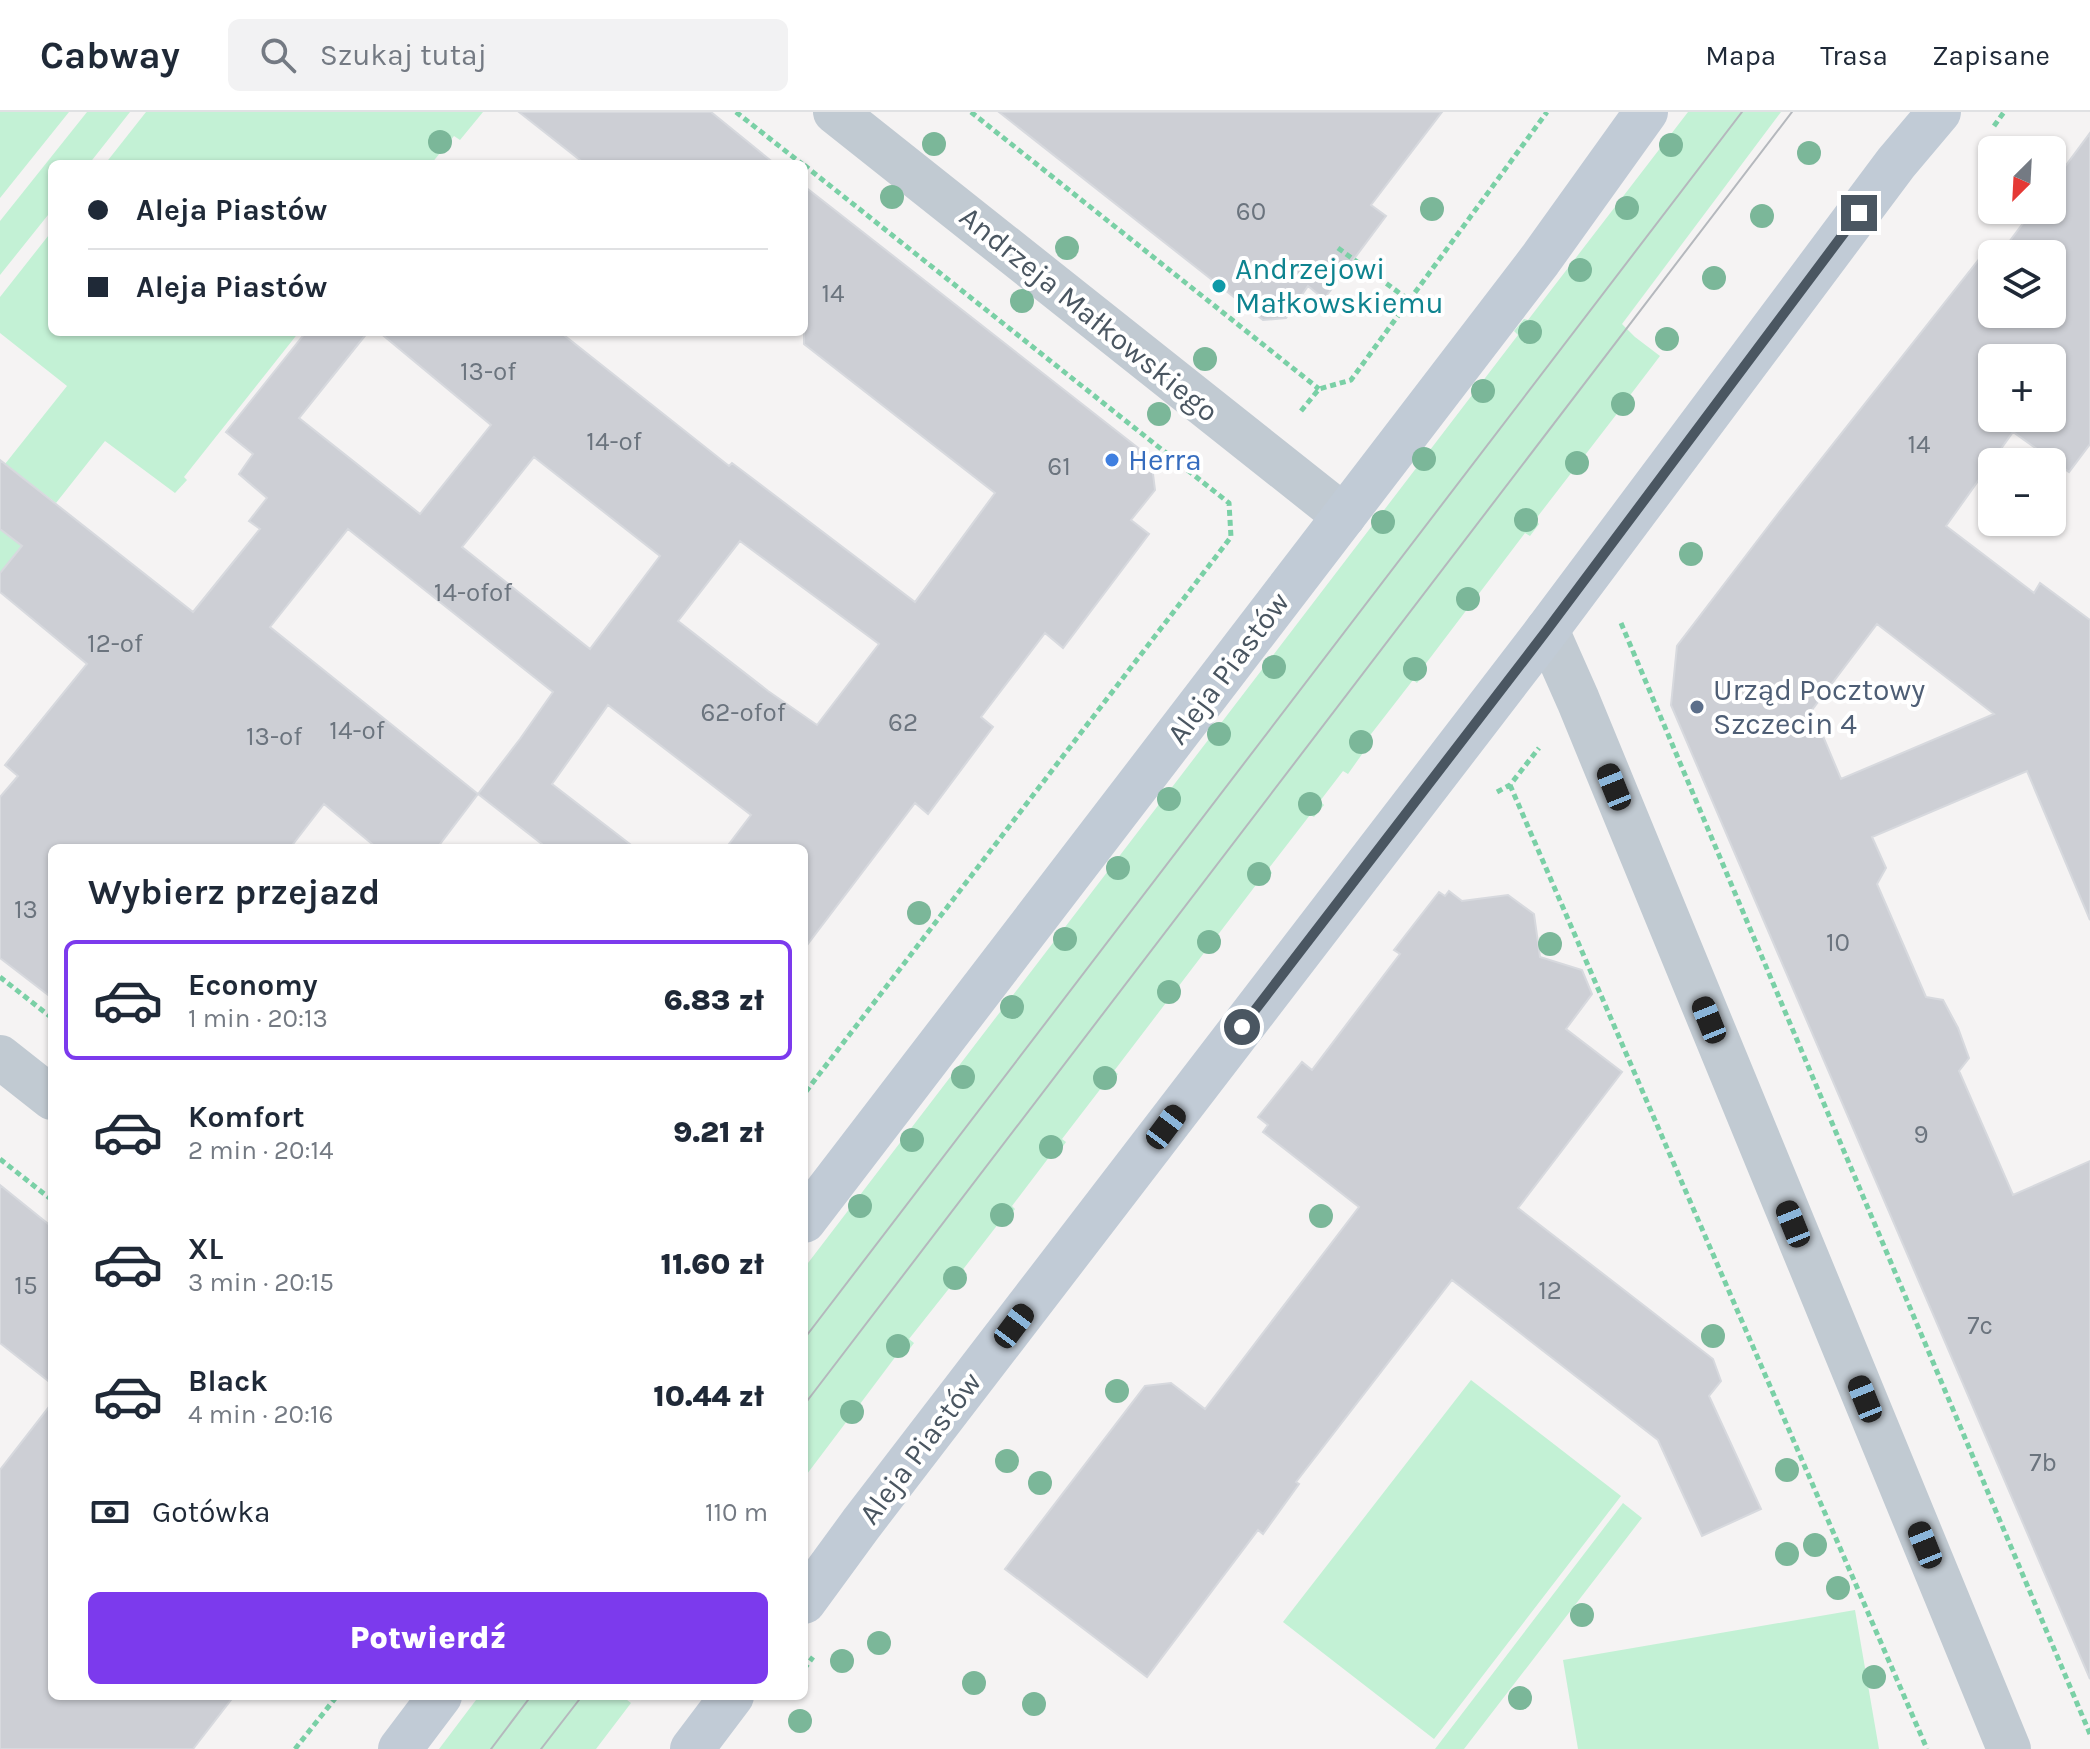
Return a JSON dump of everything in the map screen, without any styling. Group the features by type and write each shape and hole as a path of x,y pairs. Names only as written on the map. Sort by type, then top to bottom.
{"street":[{"name":"Andrzeja Małkowskiego","path":"835,112 1344,516"},
{"name":"Aleja Piastów","path":"808,1216 1540,260 1646,112"},
{"name":"Aleja Piastów","path":"808,1597 1547,630 1896,163 1939,112"},
{"path":"1547,630 2009,1749"},
{"path":"0,1057 48,1095"},
{"path":"400,1749 437,1700"},
{"path":"692,1749 729,1700"}],"path":[{"path":"736,112 797,160"},
{"path":"971,112 1319,389"},
{"path":"1267,456 1319,389 1351,380 1547,112"},
{"path":"808,169 1229,503 1231,537 808,1089"},
{"path":"1338,248 1409,300"},
{"path":"1621,621 2090,1734"},
{"path":"1510,785 1927,1749"},
{"path":"0,977 48,1015"},
{"path":"0,1159 48,1197"},
{"path":"295,1749 334,1700"}],"green space":[{"path":"0,112 69,112 0,198"},
{"path":"87,112 130,112 92,160 49,160"},
{"path":"146,112 483,112 460,140 454,136 434,160 108,160"},
{"path":"1688,112 1781,112 1622,324 1660,356 1628,398 1632,402 1623,414 1619,411 1535,520 1539,524 1530,536 1525,533 1424,666 1427,670 1417,683 1413,680 1361,747 1365,750 1348,774 1343,771 1320,801 1324,805 1314,817 1310,815 1269,868 1272,873 1263,884 1259,881 1217,936 1221,940 1212,952 1207,949 1114,1071 1118,1074 1109,1085 1105,1083 1062,1139 1066,1142 1057,1155 1053,1152 1012,1206 1015,1209 1006,1221 1002,1219 961,1272 964,1276 955,1289 951,1286 909,1339 914,1343 904,1356 899,1352 857,1408 861,1411 852,1423 847,1421 808,1473 808,1263 1518,335 1514,331 1524,319 1528,320"},
{"path":"48,161 48,215 0,275 0,221"},
{"path":"48,236 48,336 296,336 184,477 187,480 175,493 105,441 56,503 5,464 67,386 0,333 0,297"},
{"path":"0,529 22,546 0,573"},
{"path":"1471,1380 1621,1496 1434,1739 1283,1622"},
{"path":"1623,1503 1642,1518 1464,1749 1435,1749"},
{"path":"1855,1610 1879,1749 1578,1749 1563,1660"},
{"path":"476,1700 627,1700 631,1703 596,1749 439,1749"}],"building":[{"path":"519,112 711,112 770,160 580,160"},
{"path":"999,112 1442,112 1371,205 1386,216 1324,299 1308,286 1286,318 1263,320"},
{"path":"2090,133 2090,444 2069,472 2066,470 2066,448 2035,448 2013,432 2002,448 1978,448 1978,481 1946,526 2034,593 2040,583 2090,620 2090,920 2027,771 1872,837 1886,868 1877,884 1926,997 1943,1000 1958,1028 1969,1058 1959,1071 2013,1195 2090,1161 2090,1679 1671,705 1677,646 1978,261 1978,328 2066,328 2066,240 2010,240 2022,224 2066,224 2066,165","holes":["1877,624 1994,714 1841,779 1812,710"]},
{"path":"808,189 1151,458 1155,490 1131,520 1149,534 1063,648 1045,633 981,717 993,727 928,814 915,803 808,944 808,844 729,844 751,815 608,705 552,784 630,844 542,844 478,794 440,844 372,844 324,804 293,844 48,844 48,995 0,958 0,797 18,776 5,765 87,664 0,592 0,573 22,546 0,529 0,460 193,612 260,529 249,521 267,498 239,474 253,454 226,432 303,336 365,336 299,418 420,514 491,425 384,336 565,336 729,466 732,463 915,602 995,493 804,344 804,336 808,336","holes":["534,457 660,556 590,649 462,547","348,529 553,692 478,794 270,627","740,541 879,644 817,725 678,621"]},
{"path":"1449,891 1462,901 1508,895 1534,914 1540,957 1582,970 1592,994 1566,1029 1622,1072 1518,1208 1713,1359 1721,1381 1709,1396 1761,1509 1702,1536 1658,1440 1452,1280 1296,1482 1299,1484 1263,1534 1258,1530 1147,1677 1005,1569 1145,1386 1171,1383 1205,1409 1359,1207 1263,1132 1268,1125 1258,1117 1302,1062 1312,1070 1400,954 1394,950 1439,892 1445,896"},
{"path":"0,1185 48,1224 48,1381 0,1343"},
{"path":"48,1408 48,1700 231,1700 193,1749 0,1749 0,1470"}],"tram line":[{"path":"808,1334 1742,112"},
{"path":"808,1400 1792,112"},
{"path":"491,1749 528,1700"},
{"path":"541,1749 579,1700"}],"place":[{"name":"Andrzejowi Małkowskiemu","path":"1219,286"},
{"name":"Herra","path":"1112,460"},
{"name":"Urząd Pocztowy Szczecin 4","path":"1697,707"}],"route":[{"path":"1242,1027 1547,630 1859,213"}]}
